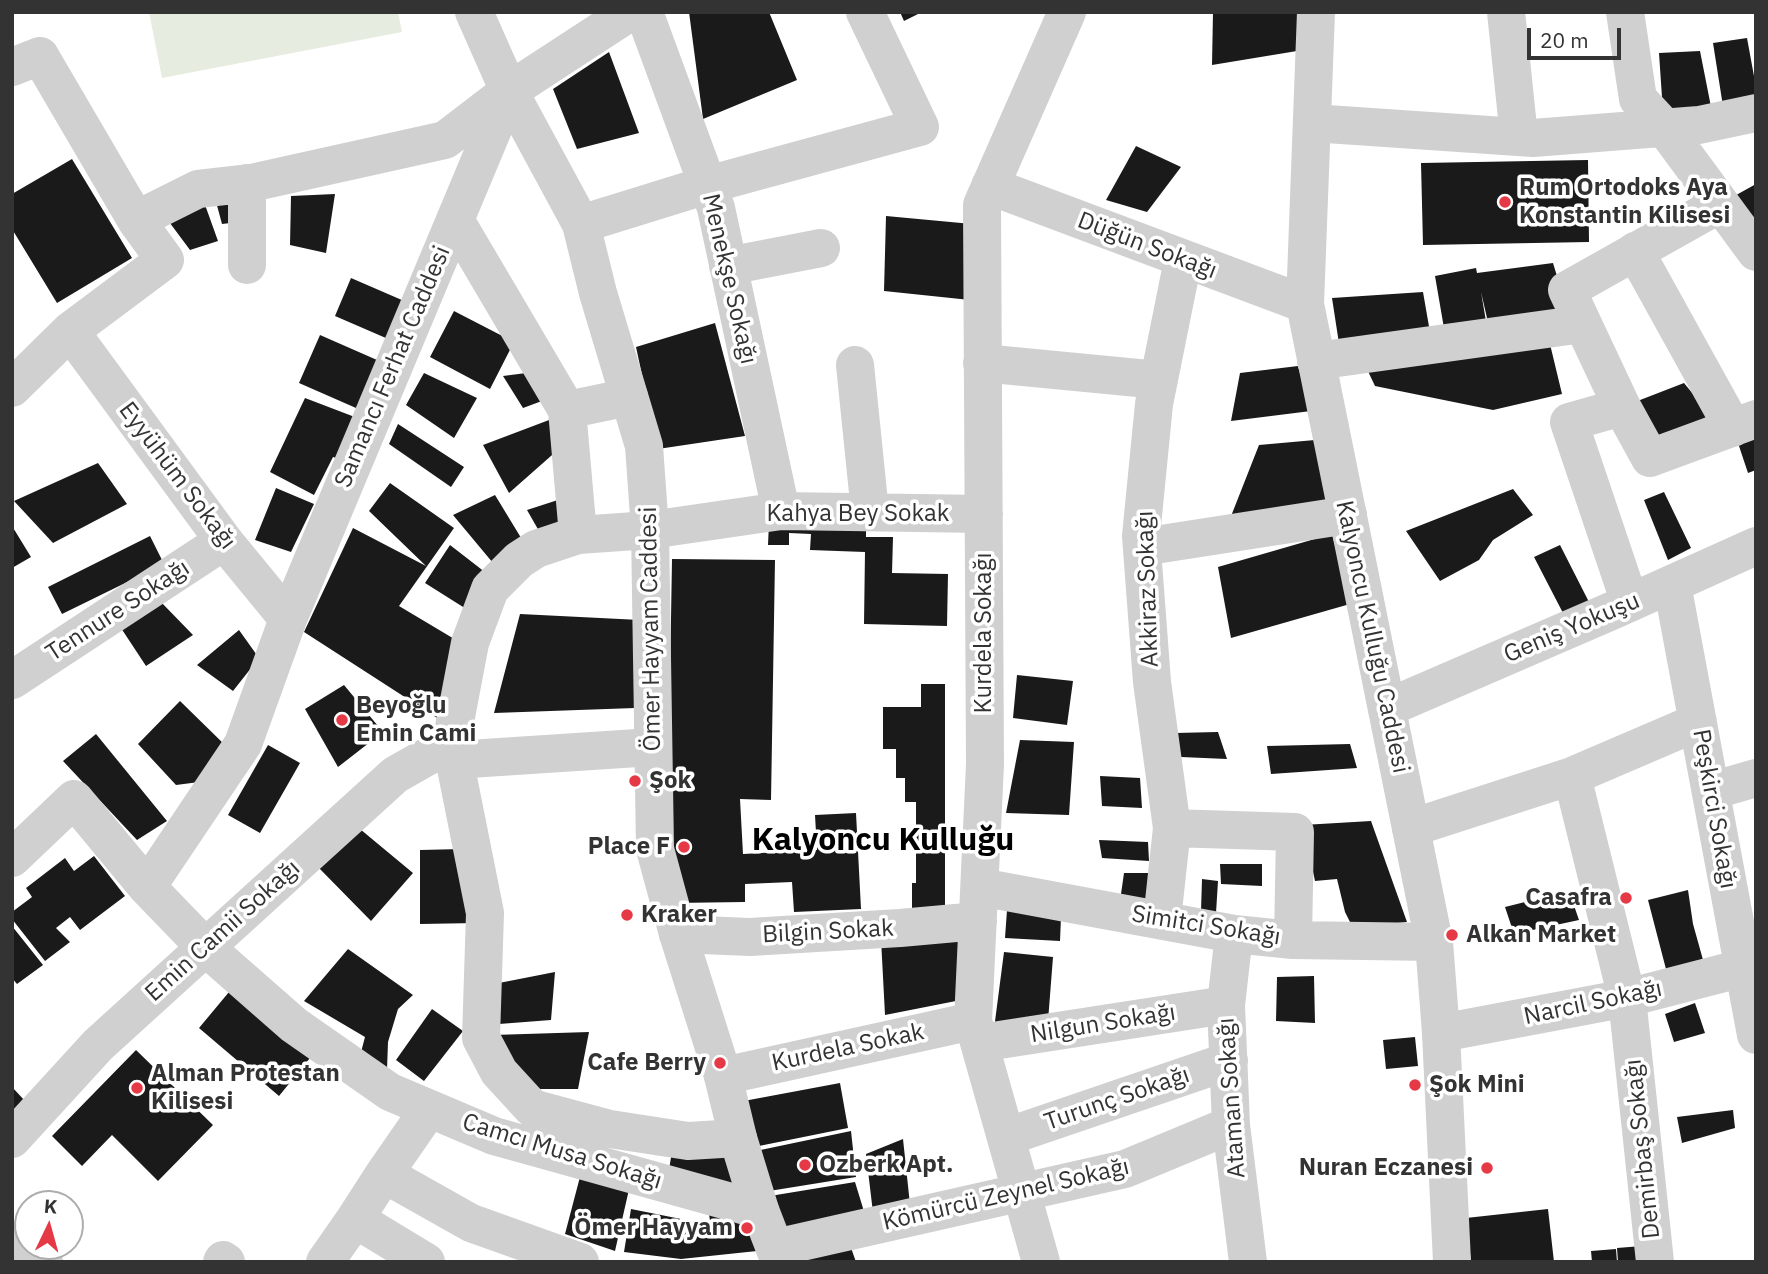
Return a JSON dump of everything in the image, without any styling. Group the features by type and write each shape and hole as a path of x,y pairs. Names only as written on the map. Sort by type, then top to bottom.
{"street":[{"name":"Ömer Hayyam Caddesi","path":"474,12 509,91 581,224 598,293 644,446 650,530 655,849 677,934 723,1076 737,1138 777,1255"},
{"path":"136,220 198,189 249,183 444,140 509,91 630,12"},
{"name":"Menekşe Sokağı","path":"644,12 716,208 781,511"},
{"path":"581,224 707,185 920,127 865,12"},
{"name":"Kurdela Sokağı","path":"1041,1262 977,1032 985,764 982,205 1067,12"},
{"name":"Kalyoncu Kulluğu Caddesi","path":"1316,12 1305,304 1434,942 1452,1262"},
{"path":"1506,12 1520,137"},
{"path":"1625,12 1639,99 1664,127 1756,252"},
{"path":"12,67 40,56 136,220 165,260 70,331 12,388"},
{"name":"Samancı Ferhat Caddesi","path":"147,887 243,744 288,619 509,91"},
{"path":"1312,123 1520,137 1699,125 1756,113"},
{"path":"247,265 249,183"},
{"name":"Düğün Sokağı","path":"990,186 1305,304"},
{"path":"1635,251 1744,424 1650,458 1622,407 1567,290 1635,251 1720,204"},
{"path":"455,220 567,410 578,535"},
{"path":"728,267 821,248"},
{"name":"Akkiraz Sokağı","path":"1162,920 1172,828 1152,682 1141,536 1159,380 1183,260"},
{"path":"1316,361 1583,324"},
{"name":"Eyyühüm Sokağı","path":"70,331 224,541 288,619"},
{"path":"982,363 1159,380"},
{"path":"855,365 870,512"},
{"path":"567,410 629,397"},
{"path":"1622,407 1569,422 1630,603"},
{"name":"Kahya Bey Sokak","path":"452,752 470,643 490,589 519,560 536,549 578,535 650,530 781,511 984,514"},
{"path":"1142,547 1348,515"},
{"name":"Tennure Sokağı","path":"18,666 224,541"},
{"name":"Geniş Yokuşu","path":"1387,708 1756,546"},
{"name":"Peşkirci Sokağı","path":"1672,584 1756,1035"},
{"path":"1411,828 1572,776 1698,722"},
{"path":"653,747 452,752 485,913 481,1038 499,1072 532,1108 597,1126 688,1141 737,1138"},
{"name":"Emin Camii Sokağı","path":"12,1139 98,1045 395,775 452,752"},
{"name":"Demirbaş Sokağı","path":"1572,776 1627,998 1655,1262"},
{"path":"1711,791 1756,778"},
{"name":"Camcı Musa Sokağı","path":"12,858 74,799 147,887 205,947 295,1026 390,1092 494,1136 760,1210"},
{"path":"1172,828 1295,832 1293,940"},
{"name":"Simitci Sokağı","path":"979,904 1162,920 1234,934 1293,940 1434,942"},
{"name":"Bilgin Sokak","path":"677,934 750,937 900,928 979,904"},
{"name":"Ataman Sokağı","path":"1234,934 1226,1005 1228,1061 1231,1125 1248,1262"},
{"name":"Narcil Sokağı","path":"1441,1034 1627,998 1743,968"},
{"name":"Nilgun Sokağı","path":"977,1032 1226,1005"},
{"name":"Kurdela Sokak","path":"723,1076 977,1032"},
{"name":"Turunç Sokağı","path":"1006,1136 1228,1061"},
{"path":"325,1262 429,1109"},
{"name":"Kömürcü Zeynel Sokağı","path":"777,1255 1021,1192 1125,1170 1231,1125"},
{"path":"384,1174 471,1223 579,1262"},
{"path":"355,1219 426,1262"},
{"path":"12,1242 44,1262"}],"shaded area":[{"path":"149,12 398,12 402,32 162,78"}],"building":[{"path":"689,12 769,12 797,80 703,119"},
{"path":"900,12 922,12 904,21"},
{"path":"1213,12 1302,12 1297,51 1212,65"},
{"path":"1747,38 1756,87 1756,113 1725,119 1713,43"},
{"path":"1700,51 1714,122 1664,127 1659,53"},
{"path":"609,52 639,133 577,149 553,89"},
{"path":"1136,146 1181,167 1147,212 1106,200"},
{"path":"72,159 132,258 57,303 12,229 12,194"},
{"name":"Rum Ortodoks Aya Konstantin Kilisesi","path":"1588,160 1589,242 1423,245 1421,163"},
{"path":"1756,184 1756,248 1720,204"},
{"path":"335,194 326,253 290,245 291,196"},
{"path":"241,197 247,221 222,224 215,198"},
{"path":"204,202 218,241 190,250 164,215"},
{"path":"886,216 972,224 970,300 884,291"},
{"path":"1553,263 1571,322 1490,331 1481,292 1487,327 1445,334 1435,276 1476,268 1477,273"},
{"path":"351,278 418,307 402,345 335,316"},
{"path":"1423,292 1431,338 1340,350 1332,298"},
{"path":"454,311 514,342 490,389 430,357"},
{"path":"715,323 745,436 658,449 636,347"},
{"path":"320,335 393,367 372,415 299,383"},
{"path":"1549,340 1562,394 1493,410 1375,386 1365,365"},
{"path":"1298,366 1311,411 1231,421 1240,373"},
{"path":"534,372 550,398 523,408 503,376"},
{"path":"424,373 477,398 454,438 406,405"},
{"path":"1684,383 1711,416 1650,458 1622,407"},
{"path":"305,398 360,419 352,463 333,457 314,495 270,472"},
{"path":"557,417 560,448 509,493 483,445"},
{"path":"1756,419 1756,470 1748,473 1733,428"},
{"path":"398,424 464,467 451,487 389,444"},
{"path":"1315,440 1345,500 1224,534 1259,445"},
{"path":"98,463 127,504 53,543 14,501"},
{"path":"390,483 454,528 399,606 461,643 445,723 304,632 353,528 426,566 369,511"},
{"path":"276,488 314,504 291,552 255,540"},
{"path":"1513,489 1533,515 1493,540 1479,560 1440,581 1406,531"},
{"path":"1664,492 1691,548 1668,560 1644,500"},
{"path":"495,495 526,546 498,569 453,515"},
{"path":"564,498 566,526 539,531 527,510"},
{"path":"769,522 866,523 866,537 893,537 892,573 948,574 947,626 864,624 865,552 810,550 811,534 789,533 789,545 768,545"},
{"path":"12,526 31,557 12,568"},
{"path":"1332,534 1350,604 1231,638 1218,567"},
{"path":"150,536 164,564 62,614 48,587"},
{"path":"450,545 490,576 471,612 425,583"},
{"path":"1560,545 1590,604 1563,613 1534,557"},
{"path":"672,559 775,560 771,800 740,799 743,854 817,850 815,815 856,813 861,909 794,912 792,882 745,884 745,902 673,903 668,798"},
{"path":"160,601 193,635 146,666 119,625"},
{"path":"520,614 640,620 635,708 494,713"},
{"path":"239,630 259,658 233,691 197,665"},
{"path":"1017,675 1073,681 1067,725 1013,718"},
{"path":"921,684 945,684 945,909 912,908 912,883 916,883 916,802 905,802 905,778 896,778 896,749 883,749 883,707 921,707"},
{"name":"Beyoğlu Emin Cami","path":"344,685 383,732 338,767 305,709"},
{"path":"180,701 227,747 207,781 176,785 138,744"},
{"path":"1218,732 1227,759 1181,757 1175,733"},
{"path":"96,734 167,821 137,840 63,761"},
{"path":"1020,740 1074,742 1069,815 1006,813"},
{"path":"1350,744 1357,768 1271,774 1267,746"},
{"path":"268,745 300,763 260,833 228,815"},
{"path":"1100,776 1140,778 1142,808 1102,806"},
{"path":"1371,821 1407,922 1353,928 1345,912 1337,879 1315,881 1303,825"},
{"path":"360,829 413,873 371,921 319,868"},
{"path":"1099,840 1148,842 1149,861 1102,858"},
{"path":"462,849 477,923 420,924 420,850"},
{"path":"94,856 125,896 80,930 70,917 56,928 70,942 45,961 12,919 12,912 32,897 26,888 65,858 74,871"},
{"path":"1220,864 1262,864 1262,886 1221,884"},
{"path":"1124,873 1157,873 1159,906 1120,901"},
{"path":"1202,879 1218,881 1216,913 1201,911"},
{"path":"1688,890 1693,924 1705,967 1667,973 1648,900"},
{"path":"1569,891 1579,920 1514,934 1505,907"},
{"path":"1007,910 1061,917 1060,941 1005,938"},
{"path":"12,926 43,965 17,984 12,978"},
{"path":"961,929 956,1001 885,1015 881,939"},
{"path":"348,949 413,995 398,1009 388,1042 387,1070 360,1056 365,1037 304,1001"},
{"path":"1004,952 1053,957 1048,1021 994,1029"},
{"path":"555,972 551,1020 499,1024 499,983"},
{"path":"1314,976 1315,1023 1276,1021 1277,977"},
{"path":"234,986 314,1053 279,1096 199,1028"},
{"path":"1695,1003 1705,1033 1674,1042 1665,1014"},
{"path":"432,1009 463,1031 424,1081 396,1060"},
{"path":"589,1032 578,1089 531,1089 493,1035"},
{"path":"1415,1037 1418,1066 1386,1069 1383,1040"},
{"name":"Alman Protestan Kilisesi","path":"136,1050 213,1125 158,1181 112,1135 82,1166 52,1136"},
{"path":"840,1083 848,1128 749,1148 733,1103"},
{"path":"12,1087 26,1102 12,1115"},
{"path":"1733,1110 1735,1128 1682,1143 1677,1117"},
{"name":"Ozberk Apt.","path":"851,1131 856,1177 763,1192 751,1152"},
{"path":"903,1139 911,1214 874,1221 866,1154"},
{"path":"673,1145 730,1150 740,1196 667,1182"},
{"path":"581,1173 630,1185 615,1251 565,1234"},
{"path":"855,1182 866,1218 784,1237 770,1196"},
{"path":"631,1209 686,1220 710,1221 709,1214 749,1216 757,1251 681,1259 624,1252"},
{"path":"1548,1209 1554,1262 1471,1262 1466,1218"},
{"path":"850,1245 856,1262 804,1262 802,1258"},
{"path":"1642,1246 1643,1262 1618,1262 1617,1248"},
{"path":"1616,1249 1617,1262 1592,1262 1591,1251"}],"place":[{"name":"Rum Ortodoks Aya Konstantin Kilisesi","path":"1505,202"},
{"name":"Beyoğlu Emin Cami","path":"342,720"},
{"name":"Şok","path":"635,781"},
{"name":"Place F","path":"684,847"},
{"name":"Casafra","path":"1626,898"},
{"name":"Kraker","path":"627,915"},
{"name":"Alkan Market","path":"1452,935"},
{"name":"Cafe Berry","path":"720,1063"},
{"name":"Şok Mini","path":"1415,1085"},
{"name":"Alman Protestan Kilisesi","path":"137,1088"},
{"name":"Ozberk Apt.","path":"805,1165"},
{"name":"Nuran Eczanesi","path":"1487,1168"},
{"name":"Ömer Hayyam","path":"747,1228"}],"district":[{"name":"Kalyoncu Kulluğu","path":"883,841"}]}
